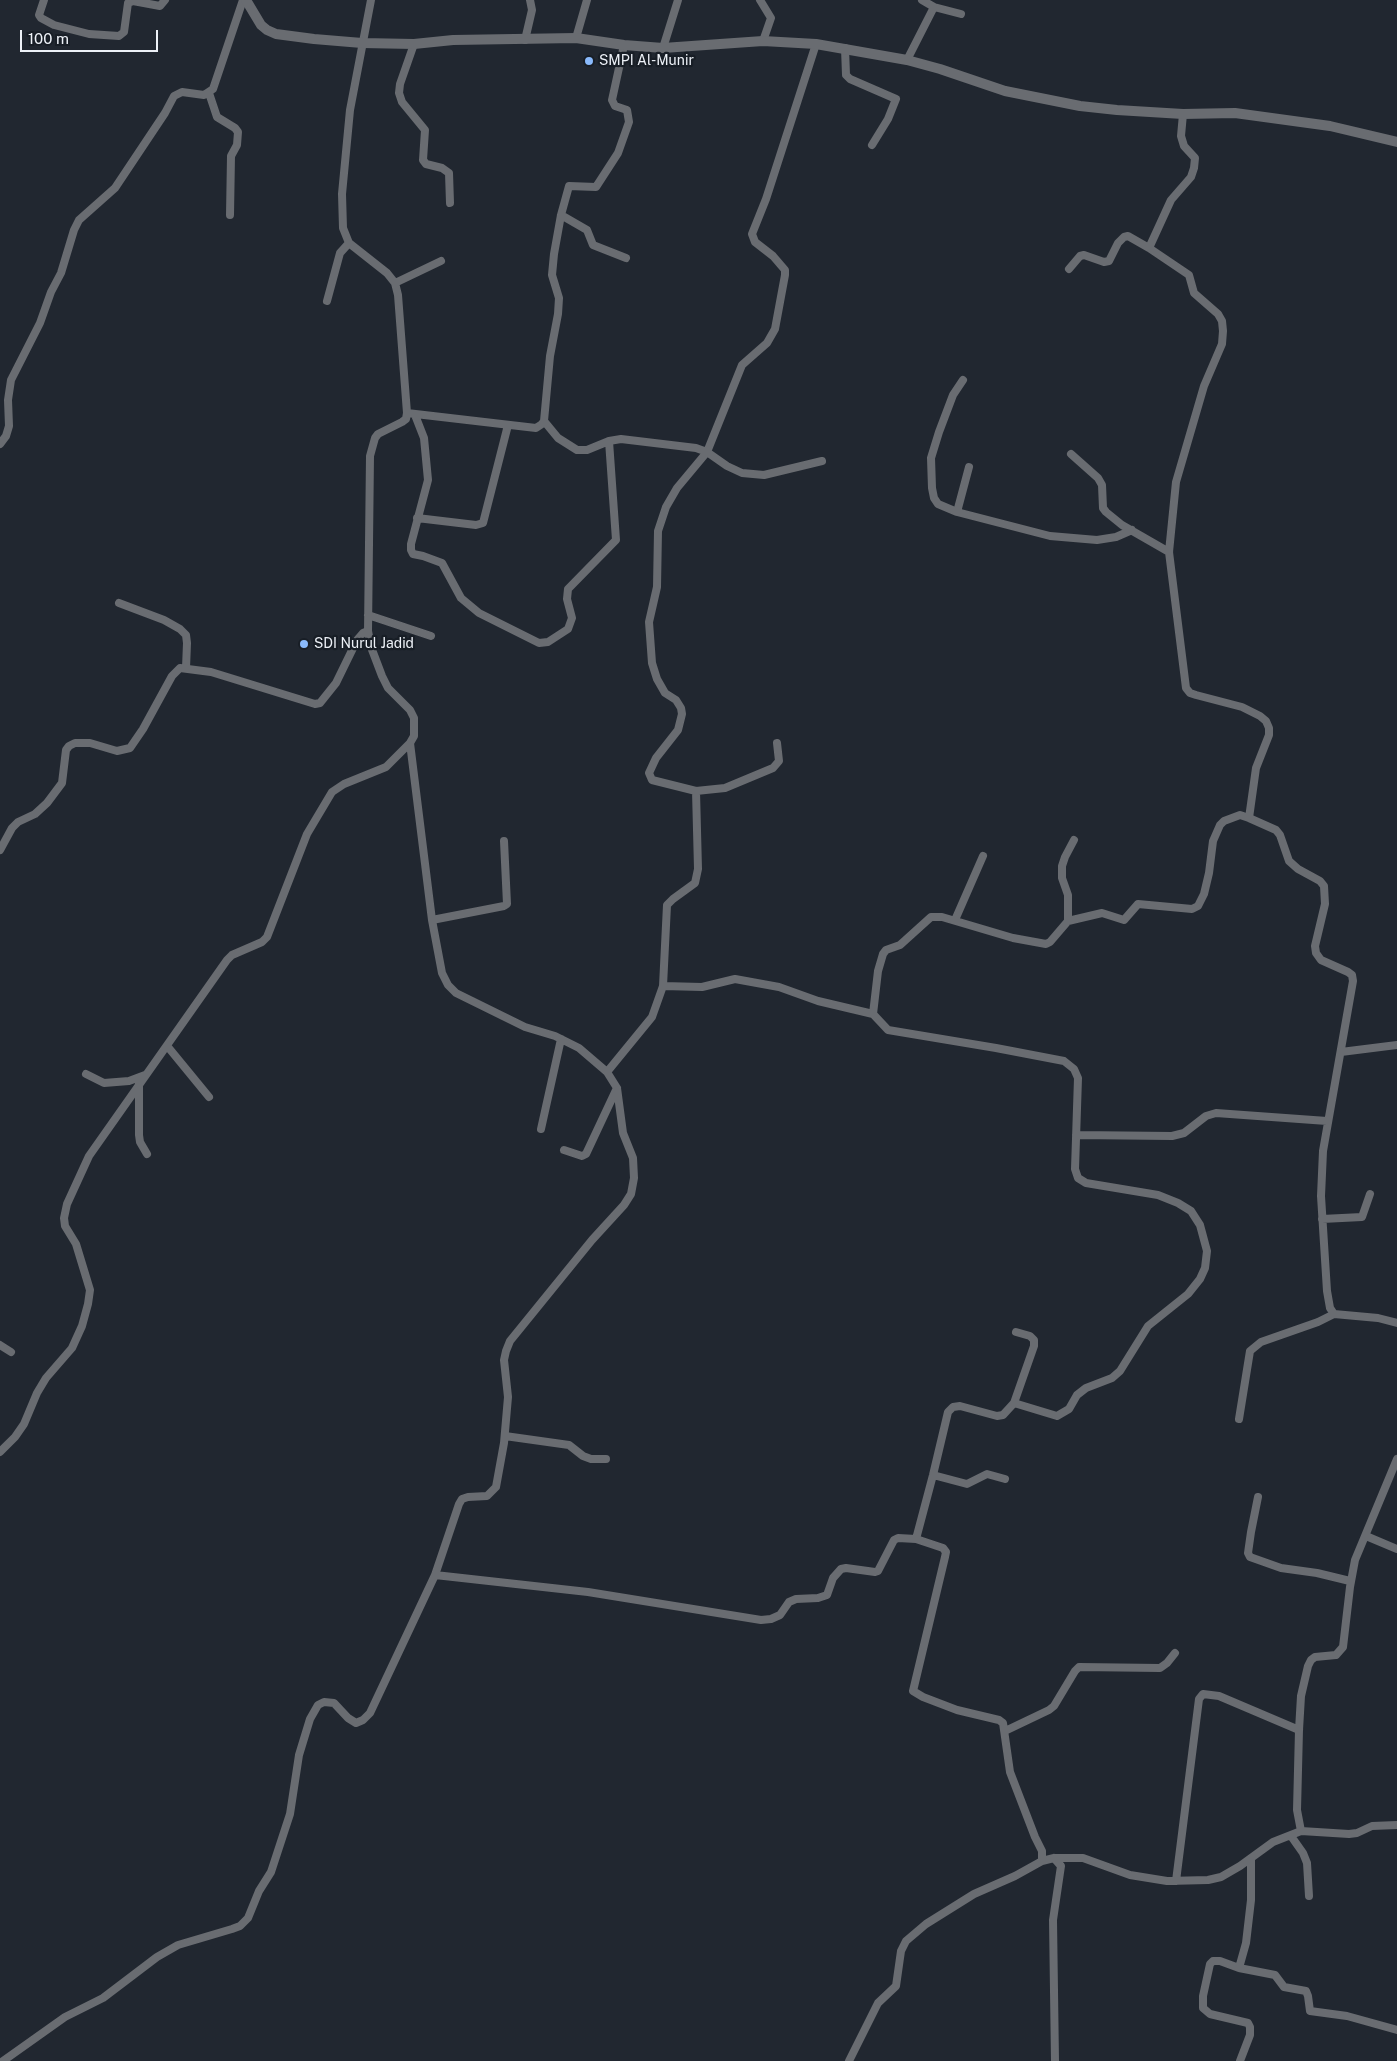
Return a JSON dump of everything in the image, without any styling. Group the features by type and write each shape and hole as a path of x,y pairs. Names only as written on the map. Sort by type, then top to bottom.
{"street":[{"path":"44,0 39,15 54,25 89,34 119,36 124,32 127,5 130,2 158,6 163,4 165,0"},
{"path":"244,0 261,25 276,34 362,43 414,44 453,40 525,40 542,38 576,38 663,48 762,41 816,44 906,60 940,69 1005,91 1043,99 1117,110 1183,114 1235,113 1279,118 1330,126 1397,142"},
{"path":"0,444 6,436 9,426 8,400 11,380 40,322 51,292 62,273 78,220 114,188 165,113 174,96 182,92 204,95 213,89 244,0"},
{"path":"371,0 350,110 342,194 343,228 349,243 387,273 395,283 398,295 411,414 424,438 428,480 416,518 411,544 413,554 442,563 461,598 489,620 543,644 568,629 572,618 566,599 568,589 616,540 610,441"},
{"path":"525,40 532,10 530,0"},
{"path":"576,38 587,0"},
{"path":"663,48 678,0"},
{"path":"760,0 771,18 771,23 762,41"},
{"path":"922,0 934,7 961,14"},
{"path":"906,60 934,7"},
{"path":"414,44 400,84 399,93 402,102 425,130 423,160 426,164 442,168 450,174 450,203"},
{"path":"777,743 779,761 773,768 725,788 696,791 652,780 649,776 649,770 678,730 682,714 676,700 664,693 657,679 652,664 649,622 657,587 658,531 666,507 677,488 707,452 742,366 767,343 775,329 785,270 774,256 755,242 752,234 766,199 816,44"},
{"path":"411,414 536,428 544,421 548,364 558,314 559,298 552,275 561,215 569,186 596,187 618,153 629,122 628,110 615,106 612,100 624,45"},
{"path":"845,48 845,70 850,79 896,99 888,119 872,145"},
{"path":"209,93 217,116 238,132 237,145 231,156 230,215"},
{"path":"1149,248 1171,200 1191,177 1194,168 1195,158 1184,146 1180,136 1183,114"},
{"path":"561,215 587,230 593,245 626,258"},
{"path":"1069,270 1080,256 1084,254 1104,262 1109,261 1118,243 1128,236 1189,275 1194,293 1218,314 1222,321 1222,344 1204,386 1178,473 1169,552 1186,688 1190,693 1242,707 1260,716 1269,728 1269,735 1256,768 1249,818"},
{"path":"327,301 340,252 349,243"},
{"path":"395,283 441,261"},
{"path":"963,380 953,395 931,458 930,474 934,498 938,504 957,512 1055,537 1097,540 1116,537 1132,530"},
{"path":"0,1452 15,1437 24,1424 37,1393 46,1378 72,1348 82,1326 90,1290 76,1244 65,1226 64,1218 67,1204 89,1156 139,1083 168,1047 226,960 232,955 262,942 267,937 307,834 332,792 344,784 386,767 410,743 414,736 414,718 410,710 388,688 371,647 368,631 370,456 378,434 402,422 411,414"},
{"path":"544,421 558,438 577,450 587,450 610,441 621,440 696,448 707,452 726,466 742,473 764,476 822,461"},
{"path":"416,518 476,525 483,523 508,425"},
{"path":"1071,454 1098,478 1102,485 1103,508 1106,512 1122,525 1169,552"},
{"path":"957,512 970,467"},
{"path":"119,603 164,620 180,629 186,635 186,668"},
{"path":"368,615 431,636"},
{"path":"0,850 12,828 18,822 41,809 62,783 66,750 69,746 75,743 90,743 117,751 130,748 144,729 172,676 180,668 211,672 315,704 320,703 336,683 357,640 363,633 368,631"},
{"path":"3,2061 65,2017 103,1998 157,1956 178,1945 240,1926 248,1918 259,1891 271,1872 290,1814 299,1756 310,1719 318,1705 324,1702 334,1703 348,1718 356,1723 363,1720 370,1713 434,1575 462,1499 487,1496 496,1488 505,1436 508,1397 504,1360 510,1341 592,1240 624,1206 631,1194 634,1178 633,1158 623,1133 617,1088 607,1072 579,1048 561,1039 525,1027 456,993 448,985 442,973 432,920 410,743"},
{"path":"607,1072 650,1021 663,986 667,906 673,899 695,883 698,869 696,791"},
{"path":"872,1014 878,971 883,954 886,950 900,946 931,917 942,917 1013,938 1046,944 1050,942 1068,921 1102,913 1124,920 1129,917 1138,904 1192,909 1198,906 1204,894 1210,873 1213,841 1220,825 1224,821 1240,815 1276,830 1280,835 1289,861 1298,869 1320,881 1324,886 1325,904 1315,946 1316,953 1321,960 1352,975 1353,981 1323,1151 1322,1219 1327,1291 1330,1308 1334,1314"},
{"path":"1068,921 1068,895 1062,878 1062,866 1074,840"},
{"path":"432,920 507,904 504,841"},
{"path":"954,920 983,856"},
{"path":"663,986 702,987 735,979 779,987 818,1002 872,1014 888,1030 1064,1061 1074,1069 1078,1078 1075,1169 1078,1178 1086,1183 1158,1195 1178,1203 1191,1211 1200,1225 1207,1251 1205,1268 1200,1279 1188,1294 1148,1326 1120,1371 1112,1378 1086,1388 1077,1395 1068,1409 1062,1414 1051,1416 1014,1403"},
{"path":"541,1129 561,1039"},
{"path":"1341,1052 1397,1045"},
{"path":"168,1047 209,1096"},
{"path":"86,1074 104,1083 120,1082 145,1075"},
{"path":"139,1083 139,1135 140,1142 147,1154"},
{"path":"564,1150 582,1156 586,1154 617,1088"},
{"path":"1076,1134 1172,1136 1184,1132 1206,1116 1216,1113 1327,1121"},
{"path":"1322,1219 1362,1217 1370,1194"},
{"path":"1239,1418 1250,1351 1261,1342 1318,1322 1334,1314 1378,1318 1397,1323"},
{"path":"916,1539 950,1409 960,1406 997,1416 1003,1415 1014,1403 1034,1346 1034,1340 1030,1336 1016,1332"},
{"path":"0,1345 11,1352"},
{"path":"505,1436 569,1445 583,1456 591,1459 606,1459"},
{"path":"1301,1831 1297,1810 1301,1696 1311,1660 1322,1655 1336,1655 1343,1647 1350,1582 1355,1560 1397,1459"},
{"path":"934,1474 967,1484 987,1474 1005,1479"},
{"path":"1258,1497 1250,1539 1250,1557 1280,1568 1317,1573 1350,1582"},
{"path":"1366,1536 1397,1549"},
{"path":"434,1575 588,1592 766,1620 780,1615 789,1602 796,1599 818,1598 826,1595 833,1578 841,1569 878,1571 896,1539 903,1537 916,1539 943,1548 946,1552 913,1691 923,1697 957,1710 999,1720 1004,1725 1010,1772 1042,1851 1042,1861"},
{"path":"1004,1731 1054,1706 1079,1667 1160,1668 1175,1653"},
{"path":"1176,1881 1199,1699 1203,1694 1219,1696 1299,1730"},
{"path":"849,2061 878,2003 896,1986 902,1951 906,1942 926,1924 974,1894 1015,1876 1042,1861 1054,1858 1084,1858 1130,1875 1176,1881 1208,1880 1221,1877 1251,1859 1273,1842 1301,1831 1349,1834 1357,1833 1372,1826 1397,1825"},
{"path":"1291,1836 1303,1853 1307,1863 1309,1896"},
{"path":"1054,1858 1061,1866 1053,1920 1055,2061"},
{"path":"1239,1968 1246,1943 1251,1900 1251,1859"},
{"path":"1240,2061 1250,2035 1248,2023 1210,2014 1203,2008 1210,1964 1213,1961 1220,1961 1239,1968 1274,1975 1284,1987 1306,1991 1310,2011 1347,2016 1397,2030"}],"place":[{"name":"SMPI Al-Munir","path":"589,61"},
{"name":"SDI Nurul Jadid","path":"304,644"}]}
